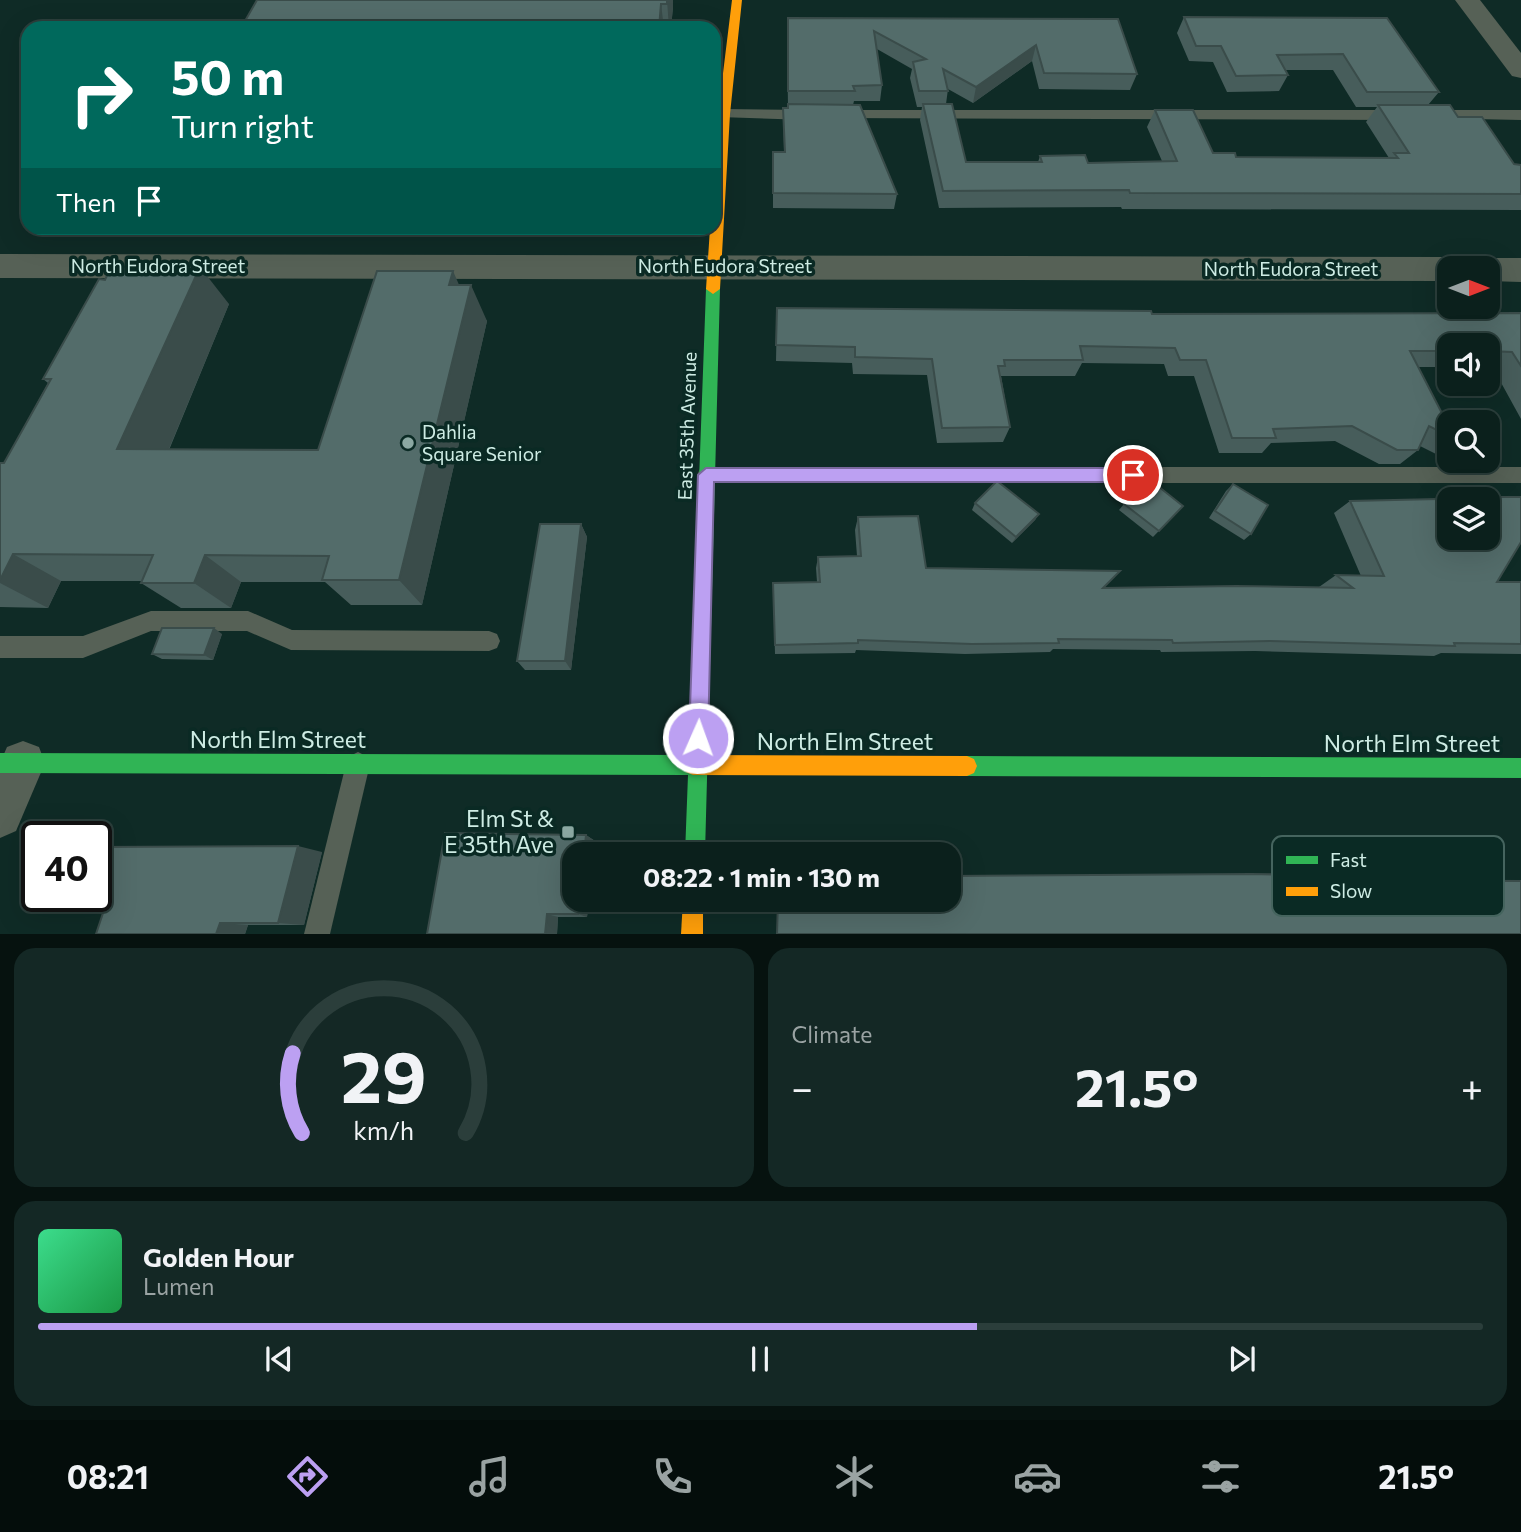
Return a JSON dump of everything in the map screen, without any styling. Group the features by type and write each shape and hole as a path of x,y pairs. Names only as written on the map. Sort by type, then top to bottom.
{"street":[{"name":"East 35th Avenue","path":"721,160 737,0"},
{"path":"1467,0 1521,70"},
{"name":"East 35th Avenue","path":"695,842 716,235"},
{"name":"North Eudora Street","path":"0,266 1437,269"},
{"path":"1500,270 1521,270"},
{"path":"0,815 11,763"},
{"name":"North Elm Street","path":"11,763 1521,768"},
{"path":"692,933 693,912"}],"lane":[{"path":"724,114 1521,115"},
{"path":"706,475 1521,475"},
{"path":"0,647 83,647 151,621 248,621 291,640 489,641"},
{"path":"317,933 358,763"}],"building":[{"path":"257,0 667,0 667,4 661,4 660,21 245,21"},
{"path":"1184,17 1387,18 1439,92 1367,92 1343,54 1277,55 1288,75 1236,76 1221,46 1196,46"},
{"path":"788,18 1118,19 1137,74 1044,73 1036,45 976,87 943,69 948,91 919,91 913,62 926,59 874,31 882,85 853,86 855,91 788,91"},
{"path":"788,104 860,105 897,194 773,193 773,152 785,152 783,108 788,108"},
{"path":"923,104 952,104 966,162 1042,162 1040,156 1085,155 1088,163 1177,161 1155,110 1193,110 1213,153 1235,153 1236,157 1398,158 1394,153 1409,153 1378,105 1450,105 1458,117 1482,117 1514,164 1521,165 1521,194 943,191"},
{"name":"Dahlia Square Senior","path":"111,267 200,267 117,449 318,450 377,271 453,271 449,285 471,285 399,580 322,580 329,556 205,555 194,583 141,583 153,555 13,554 0,580 0,463 4,463 51,379 43,379 99,279 105,280"},
{"path":"777,308 1151,311 1152,314 1437,313 1437,319 1500,319 1500,313 1521,313 1521,366 1512,352 1500,352 1500,333 1437,333 1437,351 1410,351 1440,410 1437,410 1437,430 1429,426 1418,450 1397,450 1352,426 1273,429 1276,438 1232,438 1206,360 1180,360 1175,348 1080,346 1083,360 1004,360 1005,366 998,366 1010,427 942,428 932,359 855,357 855,347 776,345"},
{"path":"1149,479 1183,506 1159,531 1124,504"},
{"path":"997,481 1039,514 1016,537 975,503"},
{"path":"1233,484 1268,505 1251,534 1215,511"},
{"path":"1500,497 1521,497 1521,542 1497,582 1521,582 1521,644 1454,643 1455,646 1270,641 1173,643 1172,640 1058,639 1059,643 972,644 858,640 858,643 775,645 773,583 820,582 818,557 861,556 858,517 918,516 926,568 1120,571 1103,588 1353,588 1336,575 1384,576 1350,501 1437,499 1437,550 1500,550"},
{"path":"540,524 581,524 565,661 517,661"},
{"path":"162,628 214,628 204,655 152,654"},
{"path":"445,833 586,835 585,842 562,842 562,912 578,914 547,914 545,934 427,934"},
{"path":"298,846 278,923 220,923 216,934 96,934 103,912 112,912 112,847"},
{"path":"1272,874 1272,916 1504,916 1504,881 1521,881 1521,934 777,934 778,912 961,912 961,876"}],"traffic: fast":[{"path":"695,842 713,289"},
{"path":"0,763 693,765"},
{"path":"967,766 1521,768"}],"traffic: slow":[{"path":"721,162 737,0"},
{"path":"713,289 716,235"},
{"path":"693,765 967,766"},
{"path":"692,934 693,912"}],"place":[{"name":"Dahlia Square Senior","path":"408,443"},
{"name":"Elm St & E 35th Ave","path":"568,832"}],"route":[{"path":"698,738 706,475 1133,475"}]}
